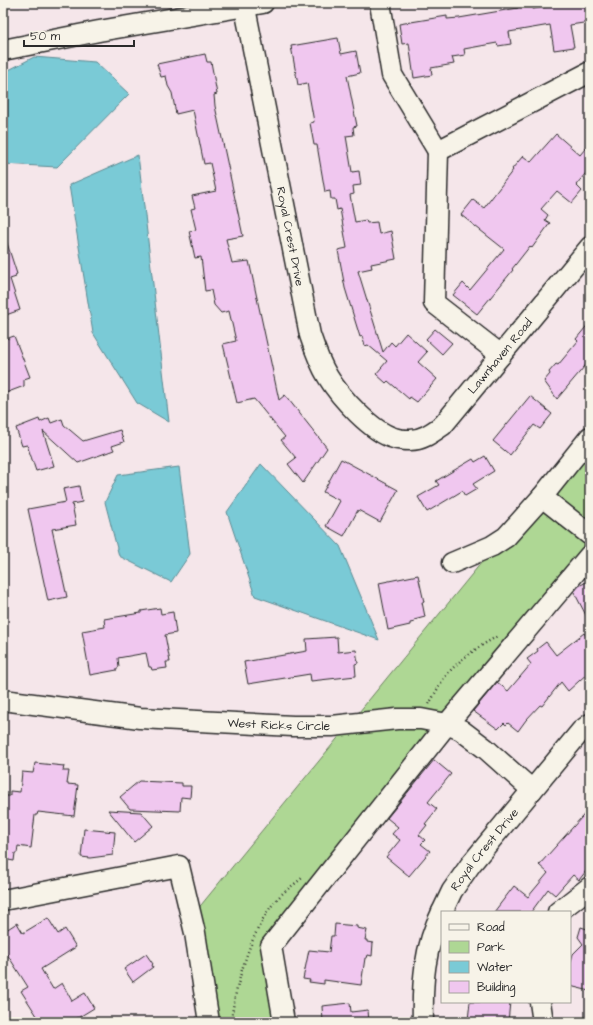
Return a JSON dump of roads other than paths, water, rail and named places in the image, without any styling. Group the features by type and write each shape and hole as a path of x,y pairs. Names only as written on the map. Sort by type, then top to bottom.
{"street":[{"path":"380,3 392,75 438,151 434,303 501,355"},
{"path":"3,50 250,4"},
{"name":"Royal Crest Drive","path":"250,4 310,335 317,356 328,378 346,402 376,429 394,438"},
{"path":"438,151 590,72"},
{"name":"Lawnhaven Road","path":"394,438 411,440 424,437 443,425 590,247"},
{"path":"452,563 492,546 506,537 542,497 590,437"},
{"path":"542,497 590,535"},
{"path":"284,1022 271,946 447,724 590,555"},
{"name":"West Ricks Circle","path":"3,700 140,718 293,726 332,726 397,719 421,719 447,724 461,730 486,749 532,790"},
{"name":"Royal Crest Drive","path":"442,911 452,892 471,864 581,731 590,724"},
{"path":"3,900 179,866 195,933 209,1022"},
{"path":"559,911 590,887"},
{"name":"Royal Crest Drive","path":"423,1022 424,969 429,946 441,915"},
{"path":"540,1003 543,1022"}],"water":[{"path":"34,57 95,62 129,94 57,167 3,164 3,73"},
{"path":"138,155 169,422 137,403 93,333 69,185"},
{"path":"261,464 340,546 379,640 255,596 227,512"},
{"path":"179,467 190,554 171,582 119,556 105,502 118,475"}]}
